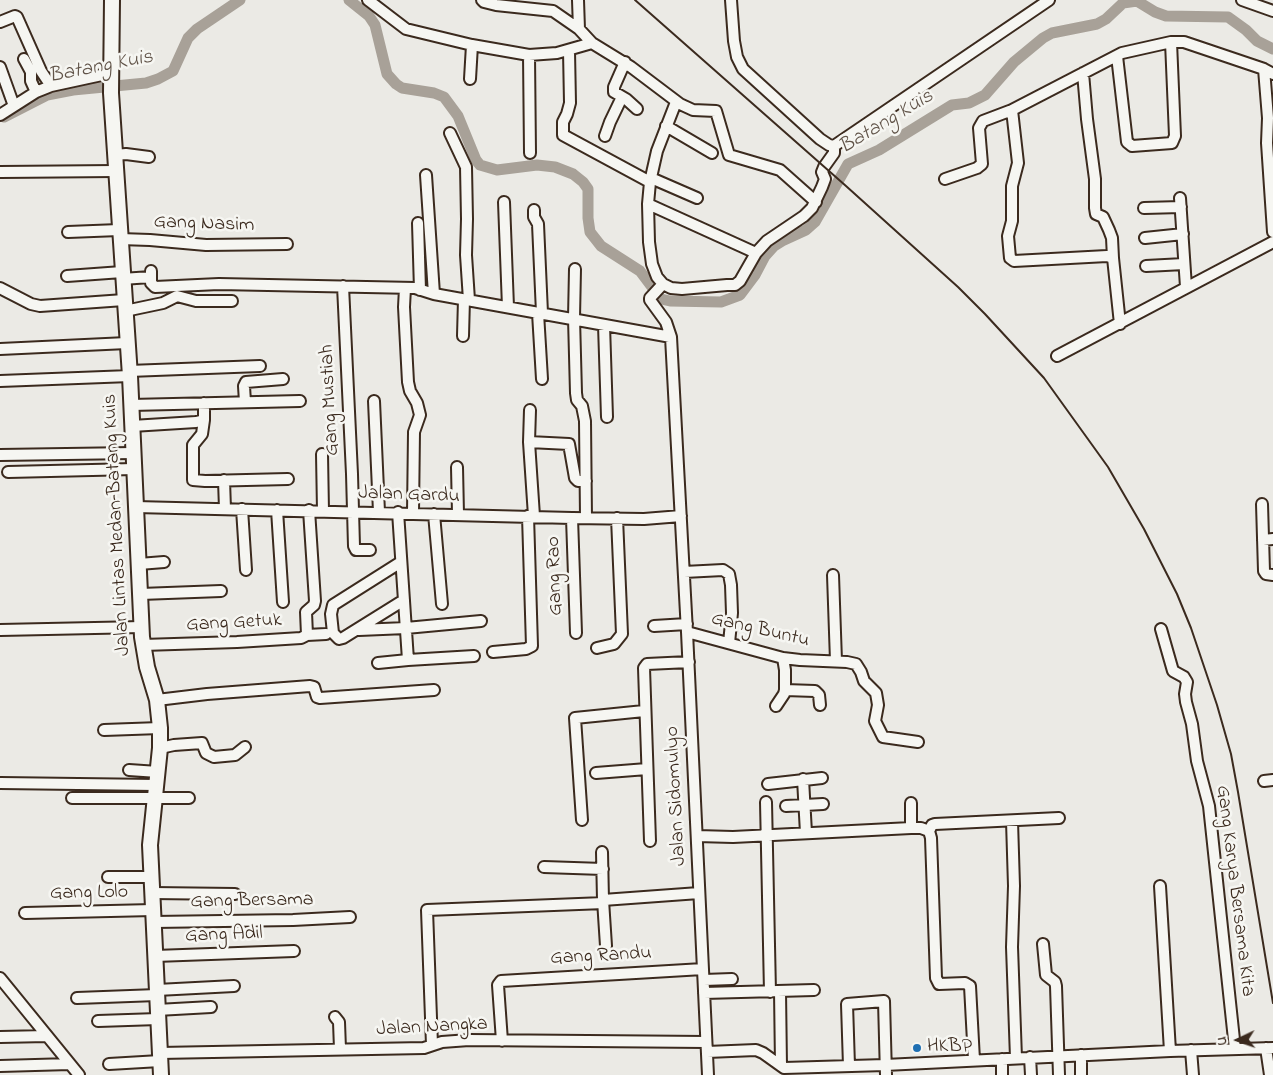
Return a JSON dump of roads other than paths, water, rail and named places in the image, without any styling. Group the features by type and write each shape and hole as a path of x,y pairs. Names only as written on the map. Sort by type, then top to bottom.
{"highway":[{"name":"Jalan Lintas Medan–Batang Kuis","path":"112,0 111,82 131,404 143,645 147,668 157,700 160,728 160,748 150,845 160,1063"}],"street":[{"path":"368,0 406,29 472,45 529,55 569,51 592,43"},
{"path":"482,0 496,5 550,5 579,29 592,43 625,62 676,102 693,110 716,111 729,155 780,170 816,202"},
{"path":"578,0 579,29"},
{"path":"731,0 734,41 737,57 743,69 820,139 834,146 1049,0"},
{"path":"1242,0 1273,11"},
{"path":"0,22 15,16 17,17 41,71 51,86"},
{"path":"1117,56 1127,142 1132,146 1172,143 1175,136 1171,42"},
{"path":"945,179 980,166 982,160 980,124 1012,110 1131,50 1171,42 1184,42 1268,71 1267,143 1273,232"},
{"path":"470,79 472,45"},
{"path":"569,51 570,104 563,122 563,135 651,180 697,198"},
{"path":"529,55 530,153"},
{"path":"24,59 31,72 31,81 36,92"},
{"path":"625,62 614,90 637,109"},
{"path":"0,67 14,106"},
{"path":"1083,73 1095,179 1095,208 1096,214 1103,217 1112,238 1120,324"},
{"path":"0,115 36,92 51,86 111,82"},
{"path":"605,136 622,97"},
{"path":"661,286 652,264 649,242 648,204 657,151 676,102"},
{"path":"1012,110 1018,163 1012,186 1012,221 1008,236 1010,260 1014,262 1107,256 1113,258"},
{"path":"666,126 712,153"},
{"path":"450,133 466,171 466,300 463,336"},
{"path":"661,286 682,289 735,284 740,281 756,253 776,233 804,216 816,202 824,179 822,172 834,153 834,146"},
{"path":"115,156 126,154 149,157"},
{"path":"0,172 116,170"},
{"path":"426,175 434,294"},
{"path":"504,202 508,307"},
{"path":"1144,208 1180,202 1186,287"},
{"path":"648,204 756,253"},
{"path":"534,210 534,218 538,224 542,379"},
{"path":"418,223 420,290"},
{"name":"Gang Nasim","path":"68,232 120,235 150,240 206,245 287,244"},
{"path":"1145,238 1183,234"},
{"path":"1058,356 1273,242"},
{"path":"1146,266 1184,264"},
{"path":"575,269 576,398 582,406 585,421 586,518"},
{"path":"67,276 151,274 152,283 155,287 219,284 415,288 434,294 671,337 666,322 653,306 650,298 661,286"},
{"name":"Gang Mustiah","path":"343,286 355,549 370,550"},
{"path":"0,288 31,304 40,306 160,304 177,296 196,300 232,301"},
{"path":"405,288 404,307 408,382 420,415 414,432 413,513"},
{"path":"604,325 607,417"},
{"name":"Jalan Sidomulyo","path":"671,337 708,1075"},
{"path":"0,349 127,343"},
{"path":"0,381 260,366"},
{"path":"245,402 244,386 246,382 283,379"},
{"path":"131,404 300,401"},
{"path":"374,401 379,512"},
{"path":"204,403 204,420 200,437 193,445 192,479 195,481 288,479"},
{"path":"493,652 526,649 532,646 530,410"},
{"path":"132,426 204,420"},
{"path":"529,442 569,444 575,478 578,481 586,481"},
{"path":"0,455 133,453"},
{"path":"322,454 324,511"},
{"path":"457,467 458,514"},
{"path":"8,472 134,469"},
{"path":"224,480 225,509"},
{"path":"1262,504 1268,539 1264,571 1266,574 1273,575"},
{"name":"Jalan Gardu","path":"136,507 398,512 572,518 644,519 681,516"},
{"path":"242,509 246,570"},
{"path":"277,510 283,602"},
{"path":"307,636 306,612 314,605 315,601 309,510"},
{"path":"398,512 408,660"},
{"path":"434,514 442,604"},
{"name":"Gang Rao","path":"572,518 576,633"},
{"path":"597,648 614,644 622,634 617,518"},
{"path":"139,564 164,562"},
{"path":"401,562 333,605 331,614 332,626 336,637 342,639 404,600"},
{"path":"684,572 723,570 728,572 732,594 729,643"},
{"path":"833,575 836,662"},
{"path":"140,594 221,591"},
{"path":"358,630 406,628 481,621"},
{"name":"Gang Buntu","path":"654,626 687,628 729,643 783,658 856,664 864,681 876,694 878,705 875,721 883,737 918,742"},
{"path":"0,630 142,627"},
{"name":"Gang Karya Bersama Kita","path":"1161,629 1172,671 1184,677 1187,682 1184,694 1192,724 1196,761 1209,806 1235,1049"},
{"name":"Gang Getuk","path":"143,645 229,643 301,638 326,634"},
{"path":"378,663 474,656"},
{"path":"776,706 785,690 783,658"},
{"path":"650,841 644,711 645,665 688,662"},
{"path":"157,700 310,686 314,687 317,697 320,698 434,690"},
{"path":"785,690 815,691 819,695 820,705"},
{"path":"582,820 574,720 577,717 644,711"},
{"path":"104,730 160,728"},
{"path":"160,748 202,743 206,753 214,757 235,755 245,747"},
{"path":"596,773 648,769"},
{"path":"129,770 157,778"},
{"path":"0,783 157,778"},
{"path":"768,784 822,778"},
{"path":"803,779 806,833"},
{"path":"72,798 189,798"},
{"path":"766,802 775,992 783,1070 835,1071 849,1066 863,1070 885,1070 974,1060 1270,1048 1270,1075"},
{"path":"911,803 912,828"},
{"path":"786,806 823,804"},
{"path":"974,1060 970,986 965,983 940,984 937,983 936,978 931,838 929,831 932,825 935,824 1059,818"},
{"path":"1012,821 1014,886 1012,947 1016,1058"},
{"path":"697,836 767,835 912,828 921,828 929,831"},
{"path":"602,852 606,946"},
{"path":"544,867 603,869"},
{"path":"108,877 151,877"},
{"path":"1160,886 1170,1051"},
{"path":"152,893 235,894"},
{"path":"432,1045 427,910 603,902 700,893"},
{"name":"Gang Lolo","path":"25,913 154,916"},
{"name":"Gang Bersama","path":"154,916 292,920 350,918"},
{"path":"1043,944 1046,975 1055,982 1056,986 1059,1075"},
{"name":"Gang Adil","path":"155,956 294,952"},
{"name":"Gang Randu","path":"502,1041 498,985 501,981 703,969"},
{"path":"0,978 79,1075"},
{"path":"704,980 732,979"},
{"path":"77,998 234,986"},
{"path":"704,993 814,990"},
{"path":"849,1066 847,1004 884,1001 885,1070"},
{"path":"98,1021 211,1007"},
{"path":"335,1017 339,1022 340,1050"},
{"path":"0,1037 47,1036"},
{"name":"Jalan Nangka","path":"109,1064 160,1063 340,1050 424,1048 448,1041 502,1041 756,1050 764,1053 783,1070"},
{"path":"1191,1050 1193,1075"},
{"path":"1081,1055 1082,1075"},
{"path":"1030,1057 1031,1075"},
{"path":"1002,1059 1002,1075"},
{"path":"0,1066 70,1064"}],"waterway":[{"name":"Batang Kuis","path":"4,117 47,95 73,90 146,83 158,79 173,71 188,38 197,29 240,0"},
{"name":"Batang Kuis","path":"349,0 369,16 375,25 387,74 402,88 434,93 444,97 458,116 476,160 480,165 497,170 537,165 555,167 573,174 588,189 590,232 601,246 640,271 661,299 670,301 721,302 740,295 755,275 765,256 774,246 806,230 815,222 848,164 879,150 952,105 969,103 985,95 1014,62 1043,38 1052,33 1097,24 1106,19 1123,3 1137,1 1155,12 1166,16 1228,17 1257,41 1273,49"}],"railway":[{"path":"635,0 958,287 1044,378 1108,467 1144,529 1177,594 1191,628 1217,705 1231,754 1273,1003"}],"place":[{"name":"HKBP","path":"917,1048"}]}
